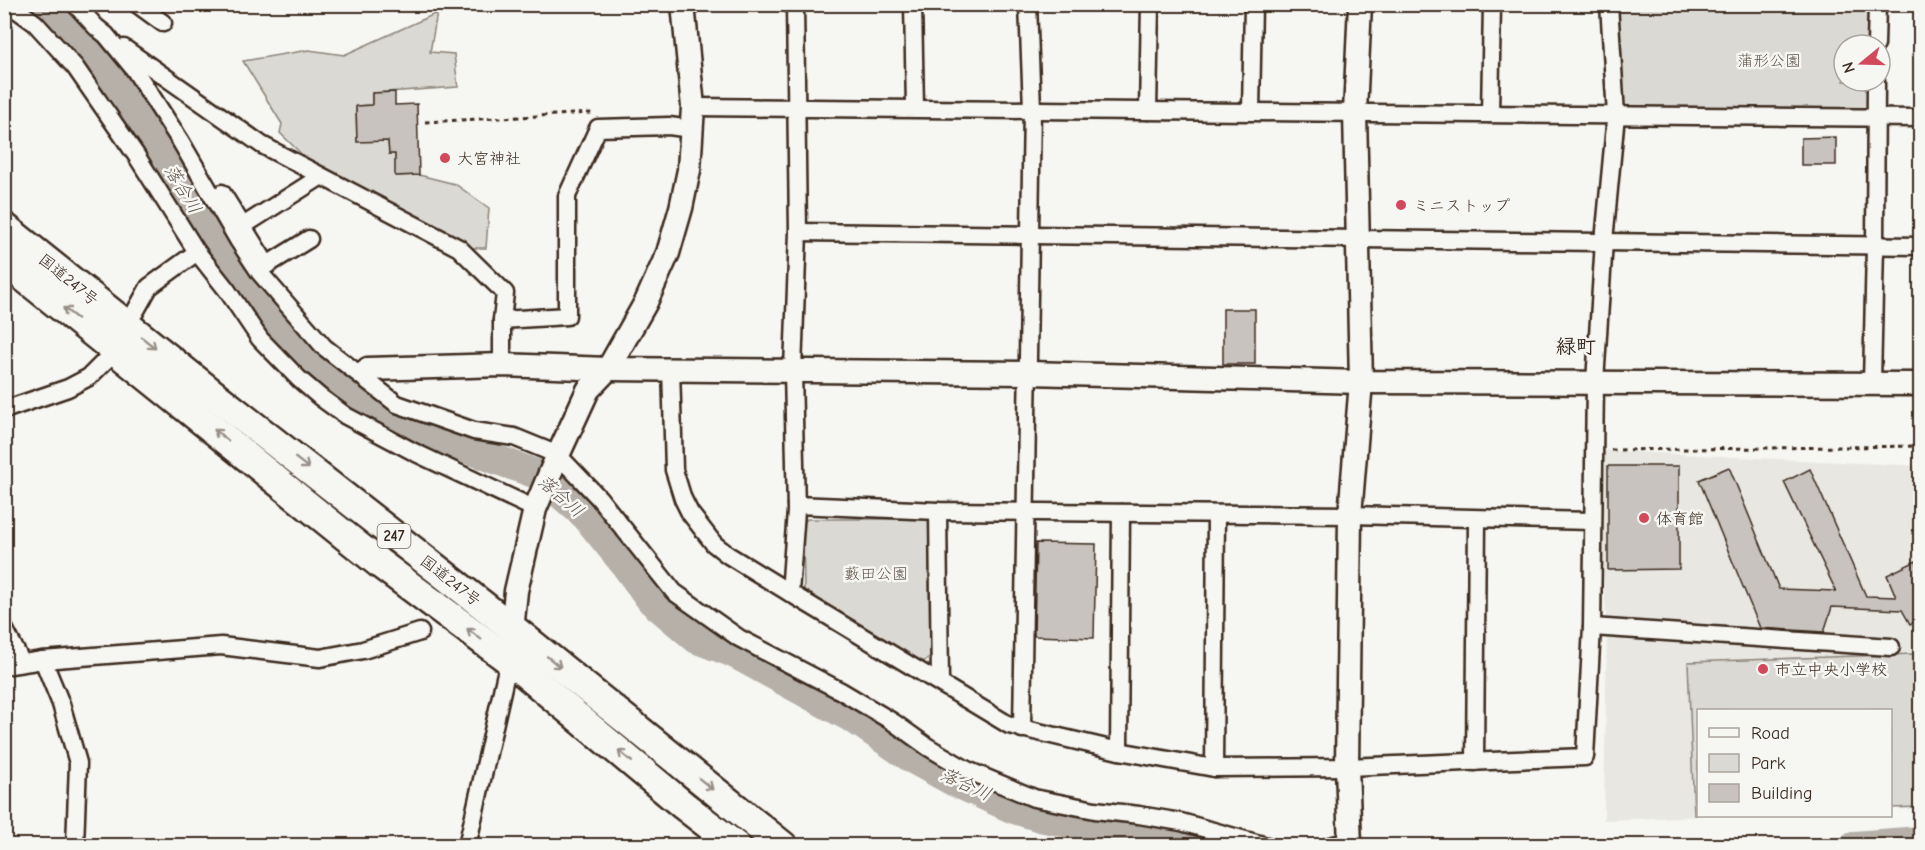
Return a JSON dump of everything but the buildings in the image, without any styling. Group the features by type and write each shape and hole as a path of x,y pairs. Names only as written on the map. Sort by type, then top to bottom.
{"highway":[{"name":"国道247号","path":"4,227 121,337 379,563 509,660 683,805 736,846"},
{"name":"国道247号","path":"4,261 121,337 512,628 783,846"}],"street":[{"path":"9,4 35,23 75,67 136,155 197,252 227,290 260,339 277,357 320,397 345,416 414,452 535,509"},
{"path":"137,4 163,23"},
{"path":"467,846 509,660 516,591 535,509 588,390 608,369 646,302 668,253 681,208 689,170 692,118 683,4"},
{"path":"790,593 796,506 793,370 798,232 795,4"},
{"path":"913,4 915,108"},
{"path":"1022,729 1031,235 1032,109 1028,4"},
{"path":"1148,111 1150,4"},
{"path":"1251,111 1253,4"},
{"path":"1343,844 1347,767 1350,515 1360,382 1355,112 1360,4"},
{"path":"1490,114 1492,4"},
{"path":"671,368 674,470 690,513 714,544 728,555 1009,725 1119,751 1214,768 1347,767 1586,757 1592,627 1595,382 1604,241 1616,115 1609,4"},
{"path":"1876,33 1877,4"},
{"path":"76,5 106,35 262,145 459,248 505,293 502,320 502,365"},
{"path":"106,35 134,69 173,129 260,273 304,325 343,363 397,404 474,431 514,437 556,460 599,498 674,591 739,638 842,691 967,770 1034,798 1095,810 1180,822 1267,846"},
{"path":"1872,384 1876,93"},
{"path":"502,320 567,316 567,196 598,128 669,126 692,118 797,107 1920,118"},
{"path":"173,129 184,137 267,265 309,239"},
{"path":"243,226 320,177"},
{"path":"798,232 1920,246"},
{"path":"4,410 68,388 89,377 121,337 149,287 197,252"},
{"path":"368,369 502,365 608,369 1029,373 1360,382 1920,384"},
{"path":"796,506 1026,513 1350,515 1592,521"},
{"path":"938,511 940,682"},
{"path":"1119,751 1121,513"},
{"path":"1214,768 1216,515"},
{"path":"1475,762 1477,519"},
{"path":"1592,627 1891,647"},
{"path":"4,628 22,663"},
{"path":"4,666 43,660 221,646 320,658 363,650 420,632"},
{"path":"43,660 62,704 78,763 75,846"}],"path":[{"path":"438,4 438,14"},
{"path":"426,122 600,112"},
{"path":"1594,450 1920,446"}],"shaded area":[{"name":"市立中央小学校","path":"1594,450 1920,466 1920,807 1892,808 1892,709 1697,709 1697,816 1604,820 1607,628"}],"green space":[{"name":"蒲形公園","path":"1609,5 1877,5 1876,33 1832,33 1832,93 1876,93 1876,118 1616,115"},
{"path":"437,13 430,52 454,54 458,87 372,93 372,105 356,106 357,141 388,141 389,154 395,154 396,176 419,175 455,184 489,208 486,248 459,248 331,183 280,133 282,124 243,61 309,50 344,55"},
{"name":"藪田公園","path":"807,519 929,519 930,658 922,662 804,592 803,524"},
{"path":"1914,654 1920,807 1892,808 1892,709 1697,709 1697,814 1694,815 1688,662"}],"waterway":[{"name":"落合川","path":"45,4 124,92 242,287 309,360 350,395 405,426 539,475 586,516 651,600 697,639 734,653 856,720 913,759 953,781 1014,809 1040,817 1127,830 1187,846"},
{"name":"落合川","path":"1854,846 1920,841"}],"place":[{"name":"大宮神社","path":"445,158"},
{"name":"ミニストップ","path":"1401,205"},
{"name":"体育館","path":"1644,518"},
{"name":"市立中央小学校","path":"1763,669"}],"district":[{"name":"緑町","path":"1576,346"}]}
